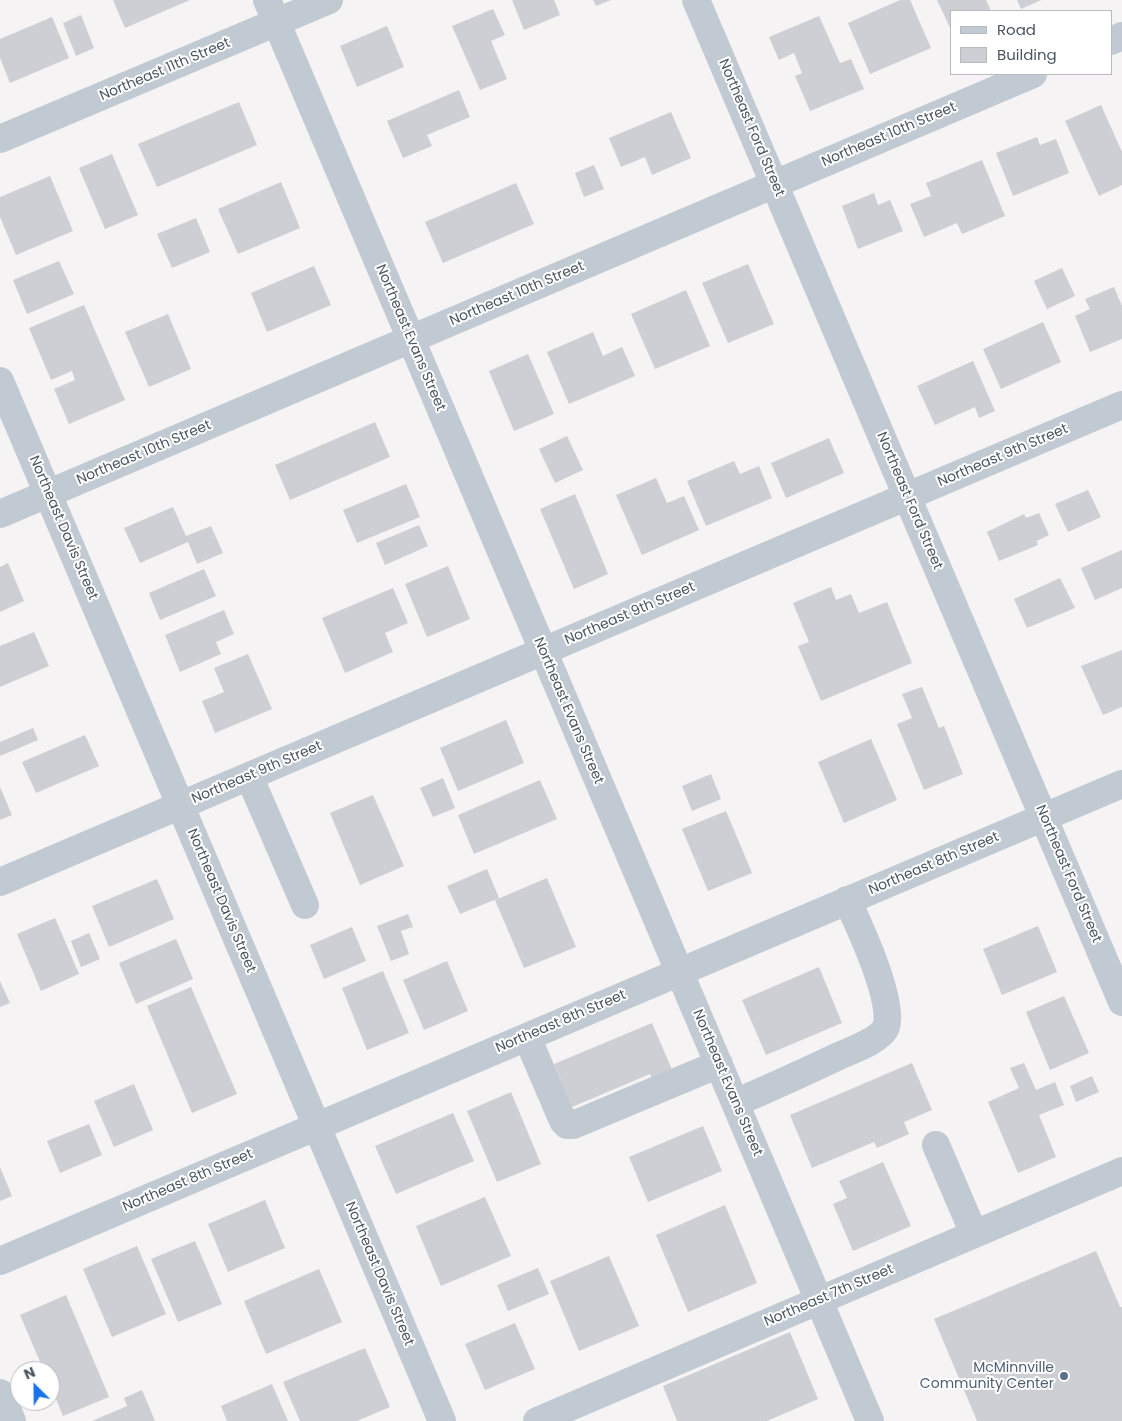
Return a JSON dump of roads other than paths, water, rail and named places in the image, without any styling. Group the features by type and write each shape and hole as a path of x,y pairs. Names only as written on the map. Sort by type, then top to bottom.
{"street":[{"name":"Northeast 11th Street","path":"0,139 272,11 329,0"},
{"name":"Northeast Ford Street","path":"696,0 1122,1002"},
{"name":"Northeast Evans Street","path":"272,11 870,1421"},
{"name":"Northeast 10th Street","path":"0,514 1031,75"},
{"name":"Northeast Davis Street","path":"0,380 442,1421"},
{"name":"Northeast 9th Street","path":"0,882 1122,405"},
{"path":"249,776 305,905"},
{"name":"Northeast 8th Street","path":"0,1260 1122,784"},
{"path":"735,1103 792,1079 872,1040 885,1029 888,1010 869,948 848,900"},
{"path":"527,1037 563,1121 567,1125 719,1064"},
{"path":"936,1145 974,1234"},
{"name":"Northeast 7th Street","path":"537,1421 1122,1171"},
{"path":"0,1393 12,1421"}],"place":[{"name":"McMinnville Community Center","path":"1064,1376"}]}
